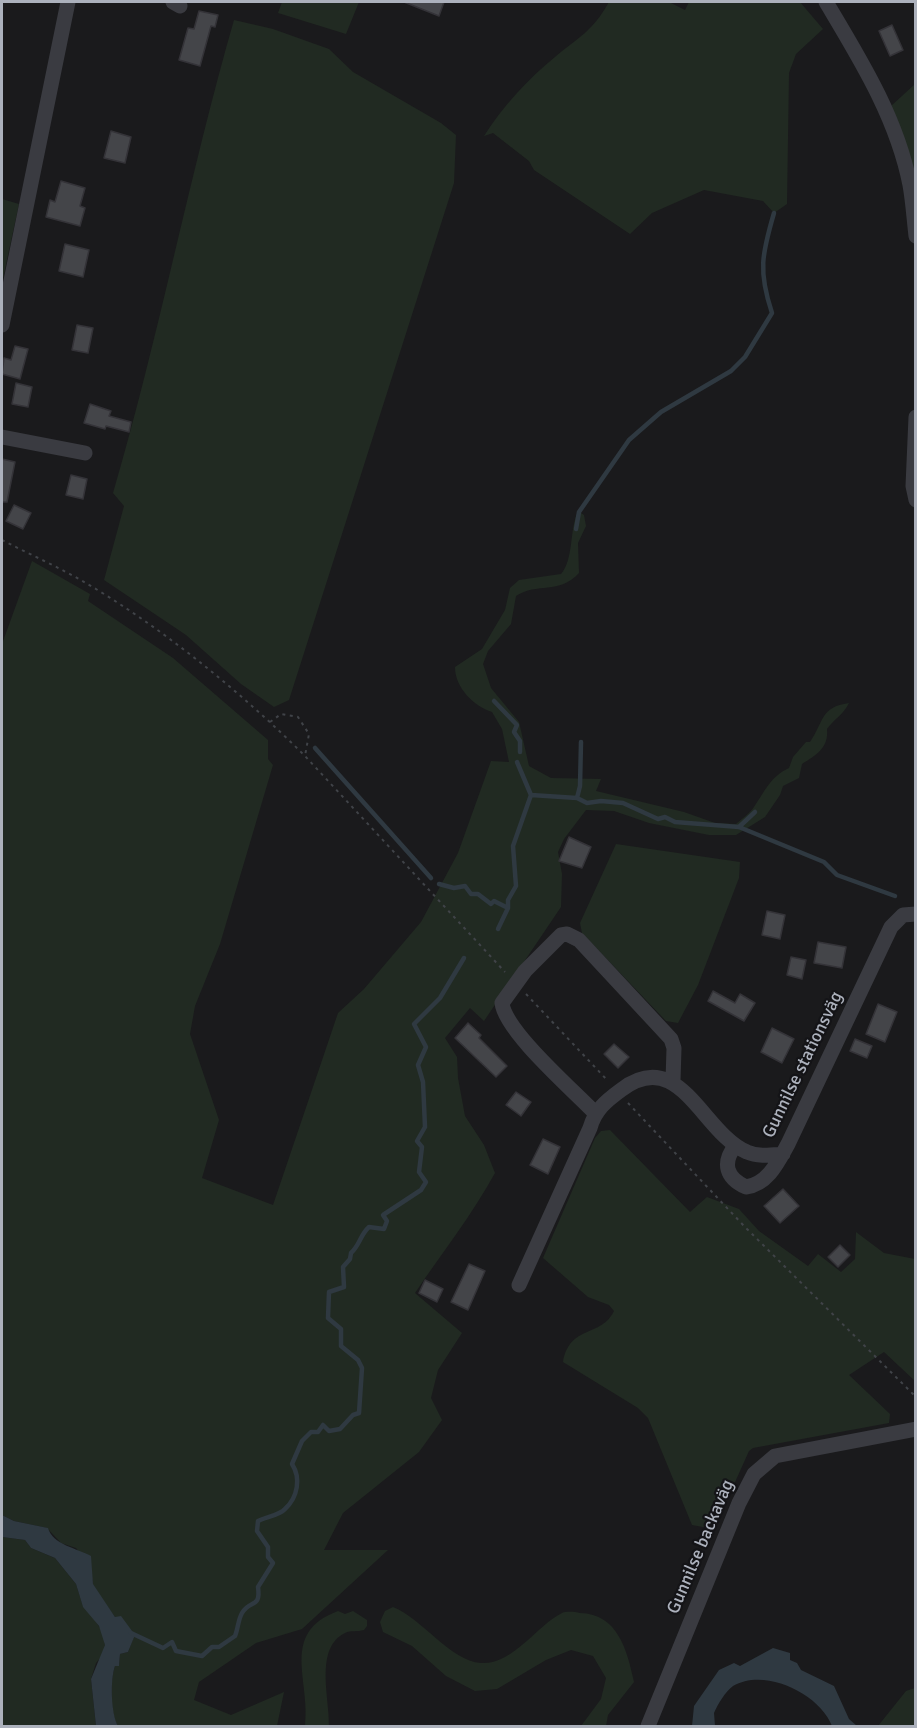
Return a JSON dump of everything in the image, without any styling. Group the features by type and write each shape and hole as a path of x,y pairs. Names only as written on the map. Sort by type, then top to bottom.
{"street":[{"path":"2,325 68,2"},
{"path":"826,2 879,94 899,145 910,186 915,236"},
{"path":"915,417 913,486 915,500"},
{"path":"2,437 84,453"},
{"name":"Gunnilse stationsväg","path":"673,1081 735,1146 754,1155 783,1154 891,927 903,915 915,914"},
{"path":"519,1285 590,1128 594,1112 618,1092 643,1078 657,1077 673,1081 674,1048 671,1039 574,936 561,935 515,983 502,1003 503,1013 523,1040 594,1112"},
{"path":"735,1146 727,1157 726,1165 732,1179 746,1187 755,1186 766,1178 783,1154"},
{"name":"Gunnilse backaväg","path":"648,1726 739,1503 754,1474 775,1456 915,1430"}],"path":[{"path":"2,540 79,580 135,615 193,658 305,756 745,1227 915,1397"},
{"path":"269,723 281,714 298,717 309,734 305,756"}],"shaded area":[{"path":"282,2 359,2 346,34 278,13"},
{"path":"609,2 669,2 685,10 689,2 800,2 823,29 796,54 789,73 787,204 774,213 763,201 704,190 652,213 630,234 534,170 529,161 493,133 484,136 499,114 525,84 591,27"},
{"path":"234,20 273,29 329,49 353,72 441,123 456,135 454,183 289,700 274,707 241,684 186,635 104,580 124,506 113,493 130,434"},
{"path":"915,84 915,177 891,106"},
{"path":"2,199 19,204 2,283"},
{"path":"578,511 584,515 586,526 578,543 579,573 564,584 524,592 516,596 511,624 488,651 483,664 491,688 519,722 529,766 551,778 601,779 596,791 684,812 715,823 736,824 752,809 772,780 789,768 793,757 815,735 824,716 833,708 849,703 827,729 824,746 802,764 799,778 783,786 780,795 765,817 736,835 709,835 649,823 614,811 586,810 564,839 558,852 562,874 561,907 484,1021 470,1008 445,1038 457,1057 458,1078 465,1116 484,1145 495,1173 467,1219 415,1293 462,1333 438,1370 431,1398 442,1420 419,1452 343,1513 324,1550 388,1550 302,1629 256,1643 199,1682 194,1700 231,1715 284,1692 277,1726 118,1726 112,1705 113,1672 115,1666 119,1665 120,1654 128,1652 135,1634 115,1617 100,1596 93,1585 90,1567 76,1548 61,1543 47,1528 14,1521 2,1515 2,644 32,561 90,594 88,601 173,658 268,740 268,759 273,765 220,944 195,1006 190,1034 219,1120 202,1178 273,1205 338,1013 364,989 421,922 458,853 491,761 509,762 502,729 492,712 472,701 462,689 455,667 482,649 505,610 510,588 519,580 561,574 568,560"},
{"path":"616,844 740,862 739,878 698,985 678,1023 666,1021 582,933 580,923"},
{"path":"610,1130 690,1212 707,1197 739,1209 759,1231 808,1266 818,1254 841,1272 855,1259 856,1232 884,1253 915,1259 915,1381 884,1352 849,1375 890,1414 889,1423 753,1448 749,1451 714,1529 692,1525 648,1418 638,1408 563,1362 572,1342 602,1325 614,1311 609,1305 588,1297 543,1258 595,1138 601,1131"},
{"path":"2,1515 14,1521 48,1528 60,1542 91,1556 93,1584 115,1617 121,1616 135,1635 128,1652 120,1654 119,1666 115,1666 113,1672 113,1705 118,1726 96,1726 91,1679 105,1645 99,1626 83,1607 76,1584 55,1558 31,1548 25,1540 2,1537"},
{"path":"2,1537 25,1540 31,1548 55,1558 76,1584 83,1606 90,1612 103,1633 105,1645 103,1655 96,1663 91,1679 96,1726 2,1726"},
{"path":"393,1607 415,1621 458,1655 481,1663 504,1658 562,1613 593,1615 612,1627 619,1636 634,1682 608,1715 606,1726 581,1726 601,1699 606,1678 593,1656 571,1650 546,1660 497,1689 475,1691 446,1676 412,1646 383,1632 380,1622 385,1611"},
{"path":"338,1611 345,1614 353,1611 367,1620 367,1626 364,1630 345,1633 335,1640 330,1650 326,1675 329,1726 305,1726 303,1645 309,1632 320,1620"},
{"path":"773,1648 790,1653 790,1660 797,1663 801,1670 834,1686 849,1719 857,1726 832,1726 826,1714 804,1694 775,1682 760,1680 746,1681 730,1689 714,1713 715,1726 692,1726 694,1706 719,1670 734,1663 740,1666"},
{"path":"915,1688 915,1726 878,1726 906,1691"}],"building":[{"path":"404,2 444,2 439,16"},
{"path":"199,11 218,15 215,27 211,26 200,66 179,60 188,28 194,29"},
{"path":"892,25 903,50 890,56 879,31"},
{"path":"111,131 131,137 125,163 104,158"},
{"path":"61,181 85,188 80,206 85,208 80,226 46,217 50,200 55,202"},
{"path":"65,244 89,250 83,277 59,271"},
{"path":"77,325 93,328 88,353 72,350"},
{"path":"15,346 28,349 20,379 2,374 4,358 11,360"},
{"path":"16,383 32,387 28,407 12,404"},
{"path":"90,404 111,411 109,416 131,422 129,432 84,423"},
{"path":"2,459 15,462 7,502 2,502"},
{"path":"71,475 87,479 83,499 66,495"},
{"path":"14,505 31,513 23,529 6,521"},
{"path":"569,837 591,847 582,868 559,861"},
{"path":"767,911 785,915 780,939 762,935"},
{"path":"818,942 846,947 842,968 814,963"},
{"path":"791,957 806,960 802,979 787,975"},
{"path":"713,991 735,1003 740,994 755,1003 744,1021 708,1001"},
{"path":"878,1004 897,1012 885,1042 866,1034"},
{"path":"468,1023 481,1035 479,1038 507,1066 496,1077 455,1038"},
{"path":"772,1028 794,1039 782,1063 761,1052"},
{"path":"855,1039 872,1046 867,1058 850,1051"},
{"path":"614,1044 629,1057 618,1068 604,1054"},
{"path":"516,1092 531,1102 521,1116 506,1105"},
{"path":"543,1139 560,1147 548,1174 530,1165"},
{"path":"783,1189 799,1206 780,1223 764,1206"},
{"path":"840,1245 850,1255 838,1267 828,1257"},
{"path":"469,1264 485,1271 468,1310 451,1302"},
{"path":"425,1280 443,1289 437,1302 419,1293"}],"waterway":[{"path":"576,529 579,512 629,440 661,412 731,371 745,357 772,313 763,274 763,263 774,213"},
{"path":"494,701 517,725 514,732 520,741 520,752"},
{"path":"577,798 580,786 581,742"},
{"path":"315,748 431,878"},
{"path":"498,929 508,908 508,900 516,886 513,846 531,795 517,762"},
{"path":"531,795 577,798 587,803 601,801 623,803 658,819 665,817 675,822 739,827 824,862 837,875 895,896"},
{"path":"739,827 755,812"},
{"path":"439,884 454,888 465,886 471,894 478,894 491,904 494,901 508,908"},
{"path":"131,1633 163,1648 172,1642 176,1651 202,1656 212,1647 219,1647 235,1636 242,1613 258,1598 258,1587 273,1563 268,1557 268,1547 257,1531 258,1521 283,1511 293,1499 297,1487 297,1475 292,1464 302,1441 311,1432 318,1432 323,1425 329,1431 340,1429 353,1415 359,1413 362,1368 358,1360 341,1346 341,1329 328,1318 329,1292 344,1287 343,1267 366,1230 369,1227 384,1229 387,1221 383,1215 421,1190 426,1182 419,1172 422,1147 417,1141 425,1127 423,1082 418,1065 426,1047 414,1024 440,998 464,958"}]}
